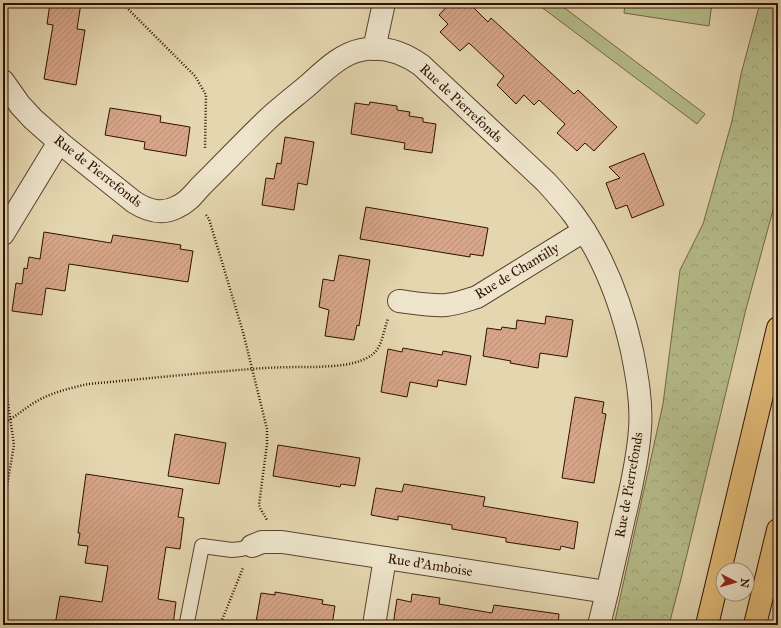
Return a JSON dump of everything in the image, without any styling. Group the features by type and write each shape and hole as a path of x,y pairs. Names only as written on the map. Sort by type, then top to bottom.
{"highway":[{"path":"707,625 778,328"},
{"path":"755,625 778,530"}],"street":[{"path":"374,49 384,3"},
{"name":"Rue de Pierrefonds","path":"3,81 20,105 33,119 59,142 134,202 151,211 159,211 177,208 184,204 270,117 329,67 350,53 361,49 387,49 410,57 421,65 546,182 561,199 585,231 604,265 618,301 634,361 640,405 640,428 634,477 599,625"},
{"path":"3,234 59,142"},
{"name":"Rue de Chantilly","path":"399,301 436,306 460,303 477,297 585,231"},
{"name":"Rue d'Amboise","path":"252,546 262,542 282,542 607,592"},
{"path":"374,625 385,558"}],"lane":[{"path":"187,622 202,546 232,550 252,546"}],"path":[{"path":"122,3 195,76 206,95 206,150"},
{"path":"201,186 200,205 209,219 243,332 267,429 267,444 260,508 282,542"},
{"path":"3,424 38,401 70,388 88,384 253,369 340,366 357,362 368,358 377,350 382,341 391,312 399,301"},
{"path":"3,322 7,326 7,396 14,445 3,510"},
{"path":"220,625 252,546"}],"green space":[{"path":"536,3 558,3 705,114 697,124"},
{"path":"625,3 712,3 709,26 624,13"},
{"path":"760,3 778,3 778,192 746,309 669,625 614,625 663,404 680,270 703,224 732,121 741,74"}],"building":[{"path":"50,3 81,3 77,29 85,30 76,85 44,79 53,25 47,24"},
{"path":"450,3 469,3 488,22 491,18 574,94 578,90 617,127 594,151 585,143 577,151 557,133 565,124 539,100 534,105 524,95 516,104 497,85 504,76 469,43 460,51 440,32 448,24 439,15"},
{"path":"370,102 397,106 397,110 410,112 409,116 423,118 423,122 436,124 432,153 404,149 405,143 351,134 355,103 369,105"},
{"path":"110,108 161,116 160,122 190,127 186,156 144,149 145,142 105,135"},
{"path":"285,137 314,142 307,185 298,183 294,210 262,205 266,178 274,179 277,163 281,164"},
{"path":"644,153 664,205 632,218 627,205 616,209 606,183 620,178 609,167"},
{"path":"366,207 488,228 483,256 470,254 470,257 360,239"},
{"path":"44,232 111,243 113,235 181,245 180,249 193,251 188,282 69,264 65,291 46,288 42,315 12,311 16,283 22,284 24,268 27,269 29,257 40,259"},
{"path":"339,255 370,260 359,326 357,325 354,340 325,336 329,310 319,307 323,279 334,281"},
{"path":"546,316 573,320 567,357 540,353 538,368 483,356 487,328 501,330 502,327 516,329 517,320 545,324"},
{"path":"403,348 442,355 443,351 471,356 466,385 438,380 437,387 410,382 407,397 381,392 388,349 402,352"},
{"path":"575,397 604,402 602,413 606,414 594,483 562,478"},
{"path":"175,434 226,443 219,484 168,476"},
{"path":"278,445 360,458 355,486 341,484 340,487 273,476"},
{"path":"86,474 183,489 178,517 184,518 180,549 166,547 158,599 176,602 173,625 55,625 60,596 102,602 108,566 85,563 88,546 78,545 80,533 78,533"},
{"path":"404,484 485,497 483,506 578,522 574,549 561,546 560,550 506,542 506,538 452,529 452,525 398,516 398,520 371,515 376,488 402,492"},
{"path":"275,592 323,600 322,604 335,606 332,625 277,625 256,622 261,593 275,595"},
{"path":"412,594 440,598 439,604 492,613 494,605 559,614 558,625 393,625 397,599 411,602"}]}
